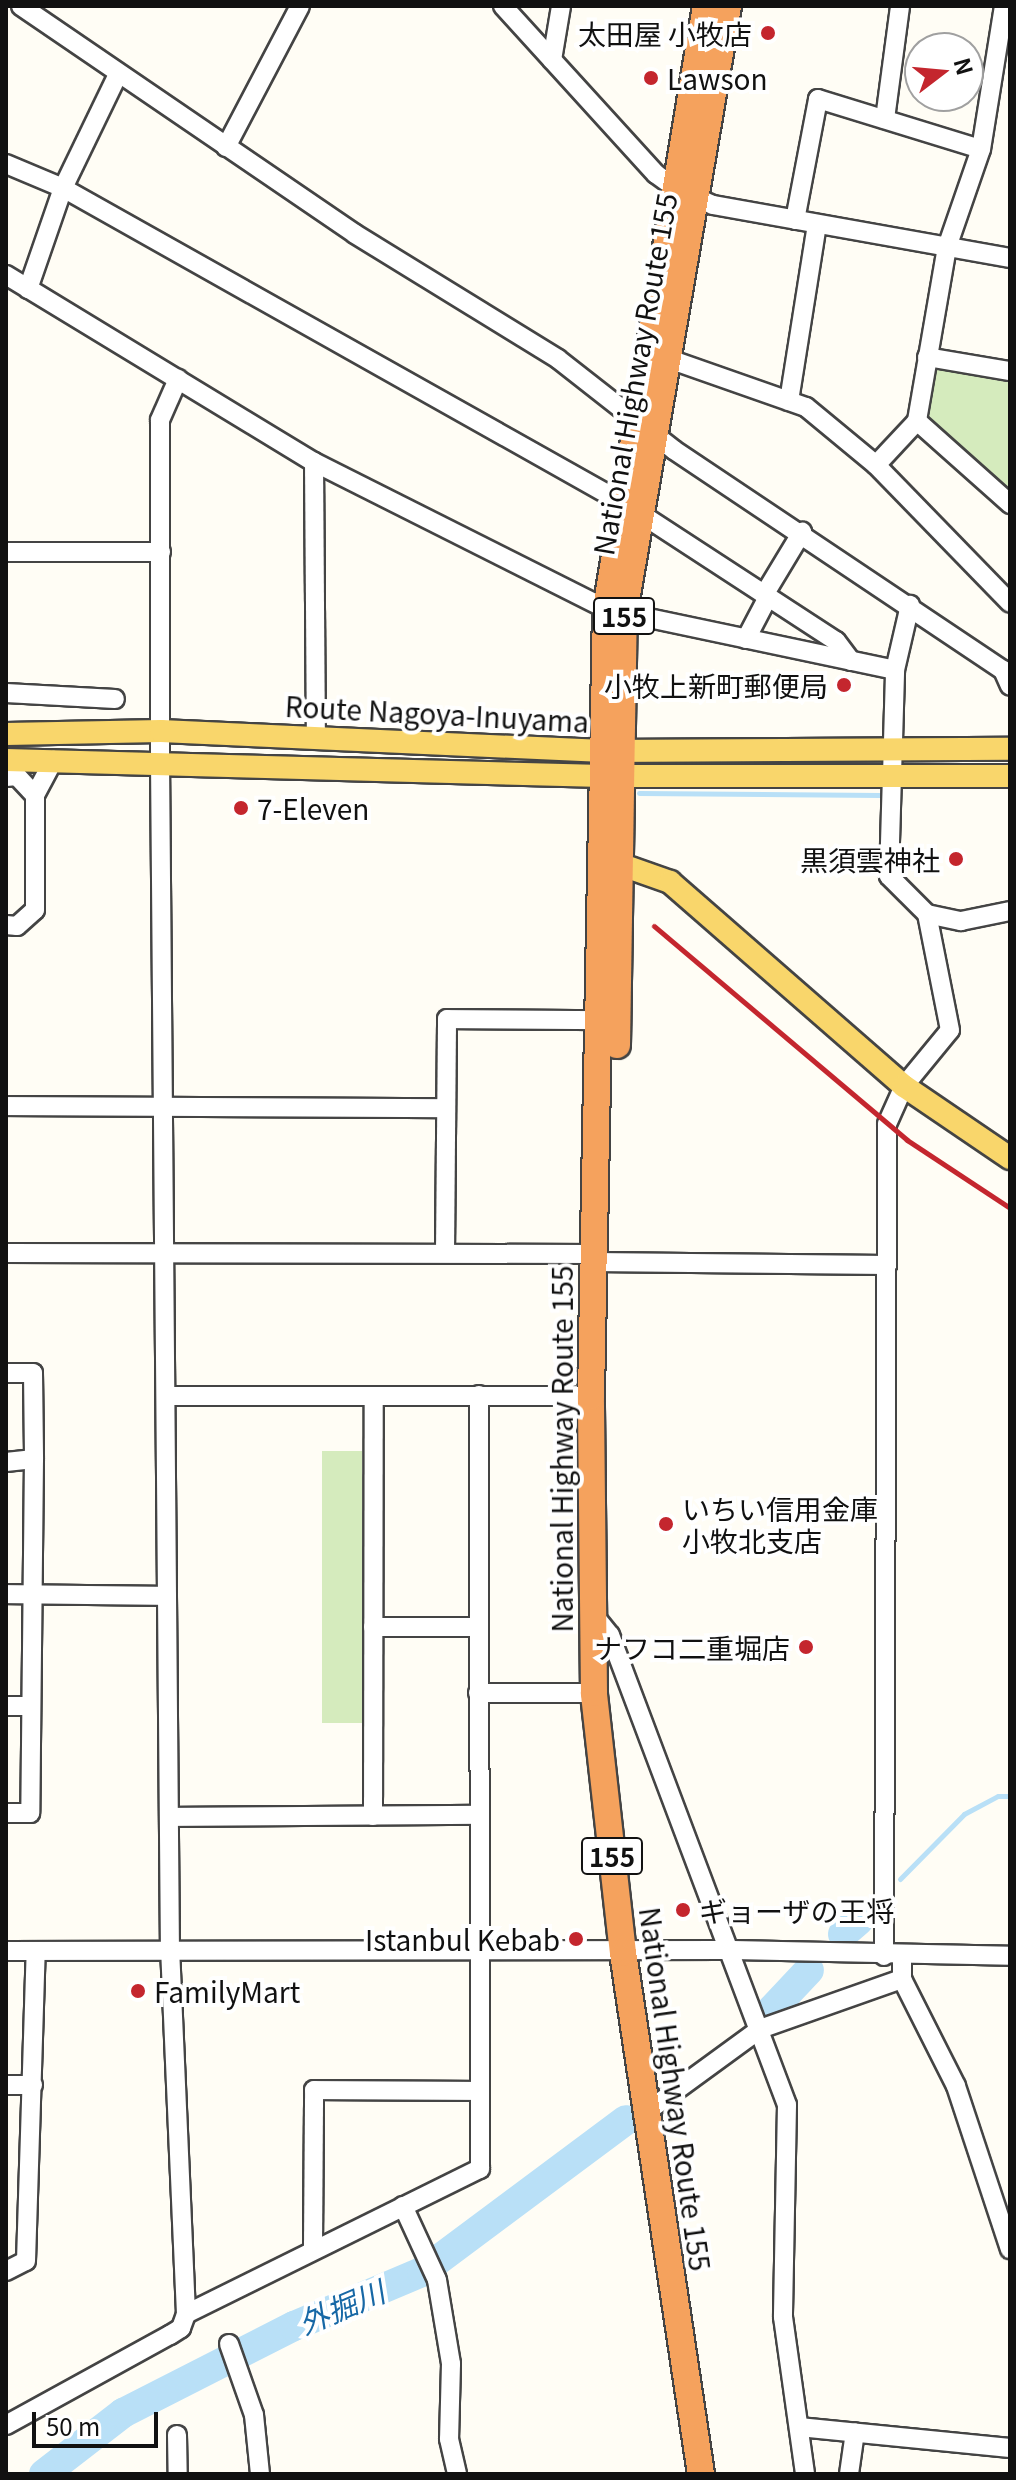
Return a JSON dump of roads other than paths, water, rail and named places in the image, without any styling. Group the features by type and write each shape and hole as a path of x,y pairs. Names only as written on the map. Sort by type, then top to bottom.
{"highway":[{"name":"National Highway Route 155","path":"647,428 669,359 706,6"},
{"name":"National Highway Route 155","path":"701,2474 623,1953 594,1693 591,1396 601,1020 614,763 615,610 687,193 728,6"},
{"name":"National Highway Route 155","path":"594,1250 604,1197 618,1031 622,865 614,763"}],"main road":[{"name":"Route Nagoya-Inuyama","path":"6,734 161,731 316,738 614,763 891,775 1010,776"},
{"name":"Route Nagoya-Inuyama","path":"8,765 54,760 160,766 614,763 891,747 1010,749"},
{"path":"622,865 670,882 904,1086 1010,1158"}],"street":[{"path":"21,6 226,147 558,359 647,428 1003,670 1010,686"},
{"path":"226,147 300,6"},
{"path":"503,6 656,174 687,193 795,220 1010,258"},
{"path":"552,60 561,6"},
{"path":"885,119 900,6"},
{"path":"876,465 917,421 947,247 981,149 1006,13"},
{"path":"28,289 63,188 118,74"},
{"path":"795,220 818,99 981,149"},
{"path":"6,164 63,188 633,509 836,641 851,661"},
{"path":"789,401 817,224"},
{"path":"6,275 314,462 615,610 895,670"},
{"path":"927,357 1010,371"},
{"path":"669,359 806,407 876,465 1010,603"},
{"path":"6,2425 170,2335 181,2328 186,2314 170,1954 160,766 160,420 178,379"},
{"path":"917,421 1010,504"},
{"path":"314,462 316,738"},
{"path":"746,639 802,532"},
{"path":"6,552 161,552"},
{"path":"910,605 895,670 889,876 927,914 961,921 1010,911"},
{"path":"6,693 115,699"},
{"path":"6,925 17,926 35,910 35,795 54,760"},
{"path":"8,765 35,795"},
{"path":"927,914 950,1030 904,1086 887,1124 893,1956 956,2086 1010,2249"},
{"path":"445,1253 447,1019 601,1020"},
{"path":"6,1106 446,1108"},
{"path":"6,1253 165,1249 445,1253 594,1250 887,1265"},
{"path":"6,1373 33,1373 34,1459 30,1813 6,1813"},
{"path":"186,2314 313,2247 480,2169 476,1815 479,1395"},
{"path":"167,1396 591,1396"},
{"path":"373,1816 374,1396"},
{"path":"6,1462 34,1459"},
{"path":"6,1594 167,1596"},
{"path":"591,1612 610,1635 733,1950 787,2105 783,2317 805,2474"},
{"path":"373,1627 478,1627"},
{"path":"478,1693 594,1693"},
{"path":"6,1706 31,1706"},
{"path":"169,1817 476,1815"},
{"path":"6,1951 477,1954 733,1950 893,1956 1010,1956"},
{"path":"6,2271 26,2261 36,1951"},
{"path":"645,2113 760,2029 902,1979"},
{"path":"6,2085 33,2085"},
{"path":"313,2247 314,2090 478,2091"},
{"path":"403,2206 437,2280 451,2364 449,2439 457,2474"},
{"path":"229,2344 254,2415 260,2474"},
{"path":"799,2427 1010,2448"},
{"path":"849,2474 855,2432"},
{"path":"177,2435 178,2474"}],"waterway":[{"path":"639,793 880,795"},
{"name":"外掘川","path":"900,1879 964,1814 998,1796 1010,1796"},
{"name":"外掘川","path":"858,1921 876,1903"},
{"name":"外掘川","path":"843,1934 858,1921"},
{"name":"外掘川","path":"763,2019 809,1970"},
{"name":"外掘川","path":"44,2474 123,2413 294,2326 422,2272 626,2120"}],"railway":[{"path":"654,926 907,1140 1010,1208"}],"place":[{"name":"太田屋 小牧店","path":"768,33"},
{"name":"Lawson","path":"651,78"},
{"name":"小牧上新町郵便局","path":"844,685"},
{"name":"7-Eleven","path":"241,808"},
{"name":"黒須雲神社","path":"956,859"},
{"name":"いちい信用金庫 小牧北支店","path":"666,1524"},
{"name":"ナフコ二重堀店","path":"806,1647"},
{"name":"ギョーザの王将","path":"683,1910"},
{"name":"Istanbul Kebab","path":"576,1939"},
{"name":"FamilyMart","path":"138,1991"}]}
